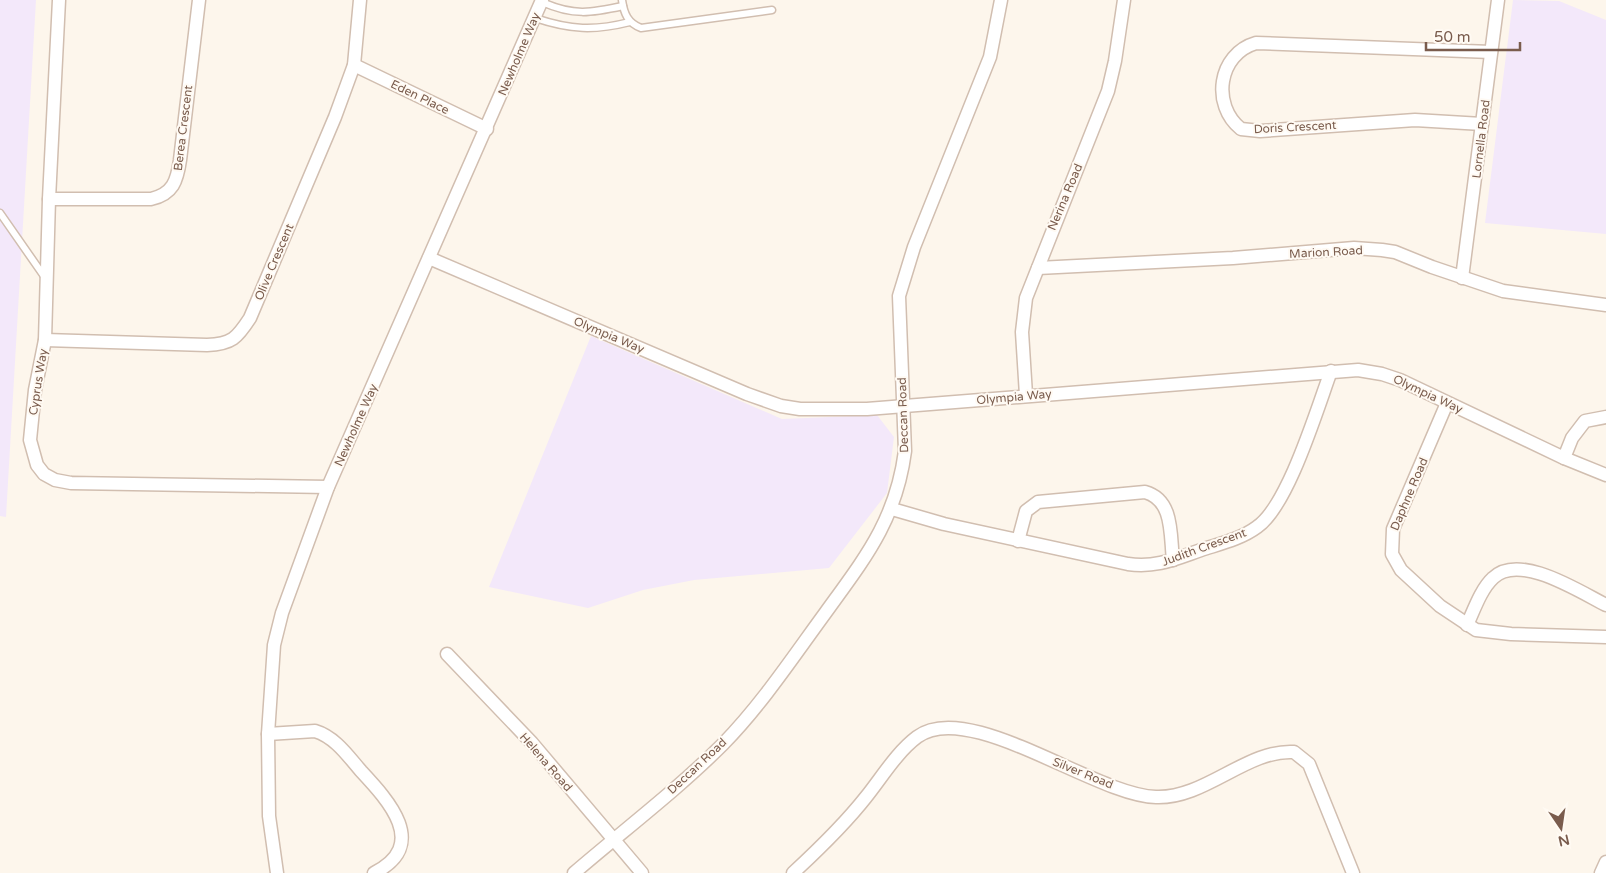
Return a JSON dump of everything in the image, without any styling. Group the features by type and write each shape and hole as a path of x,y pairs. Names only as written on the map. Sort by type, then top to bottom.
{"street":[{"name":"Cyprus Way","path":"59,0 48,199 45,340 35,390 30,440 37,465 49,478 71,483 328,487"},
{"name":"Berea Crescent","path":"48,199 151,199 161,197 170,191 178,174 199,0"},
{"name":"Olive Crescent","path":"45,340 219,345 235,340 250,318 335,117 354,65 360,0"},
{"name":"Deccan Road","path":"574,873 695,771 724,743 779,676 867,556 892,509 902,472 905,451 899,296 914,247 990,57 1001,0"},
{"name":"Nerina Road","path":"1026,395 1022,332 1023,312 1030,286 1051,230 1108,91 1115,61 1124,0"},
{"name":"Lornella Road","path":"1462,278 1498,0"},
{"name":"Newholme Way","path":"277,873 269,816 268,734 274,645 282,613 328,487 542,1"},
{"name":"Doris Crescent","path":"1482,124 1414,120 1260,131 1241,129 1228,114 1222,90 1224,76 1236,53 1244,47 1256,44 1492,52"},
{"name":"Eden Place","path":"354,65 487,129"},
{"name":"Marion Road","path":"1038,268 1234,258 1354,248 1395,252 1462,278 1503,291 1606,305"},
{"name":"Olympia Way","path":"429,258 738,390 781,406 834,410 904,406 1358,370 1382,374 1606,476"},
{"name":"Judith Crescent","path":"892,509 1018,541 1128,564 1147,567 1173,560 1238,537 1257,527 1273,512 1286,488 1331,371"},
{"name":"Daphne Road","path":"1447,403 1400,510 1391,542 1395,561 1408,578 1467,625 1490,633 1606,637"},
{"path":"1564,458 1578,427 1585,421 1606,417"},
{"path":"1018,541 1026,512 1038,502 1145,492 1154,495 1164,504 1169,524 1173,560"},
{"path":"1467,625 1492,578 1509,569 1530,570 1606,605"},
{"name":"Helena Road","path":"447,654 532,744 642,873"},
{"name":"Silver Road","path":"793,873 844,824 900,754 917,737 930,730 952,727 991,736 1126,790 1157,798 1179,794 1196,788 1270,755 1294,752 1309,764 1318,782 1353,873"},
{"path":"268,734 315,731 322,733 348,755 386,799 397,815 401,839 400,847 389,864 374,873"},
{"path":"1601,873 1606,862"}],"lane":[{"path":"542,1 554,7 590,14 624,2 630,22"},
{"path":"535,18 572,28 594,29 630,22 641,28 772,10"},
{"path":"0,213 46,280"}],"shaded area":[{"path":"0,0 36,0 6,517 0,516"},
{"path":"1513,0 1559,1 1606,20 1606,234 1485,223"},
{"path":"591,336 782,419 877,415 894,437 887,493 829,568 694,580 643,590 588,608 489,587"}]}
